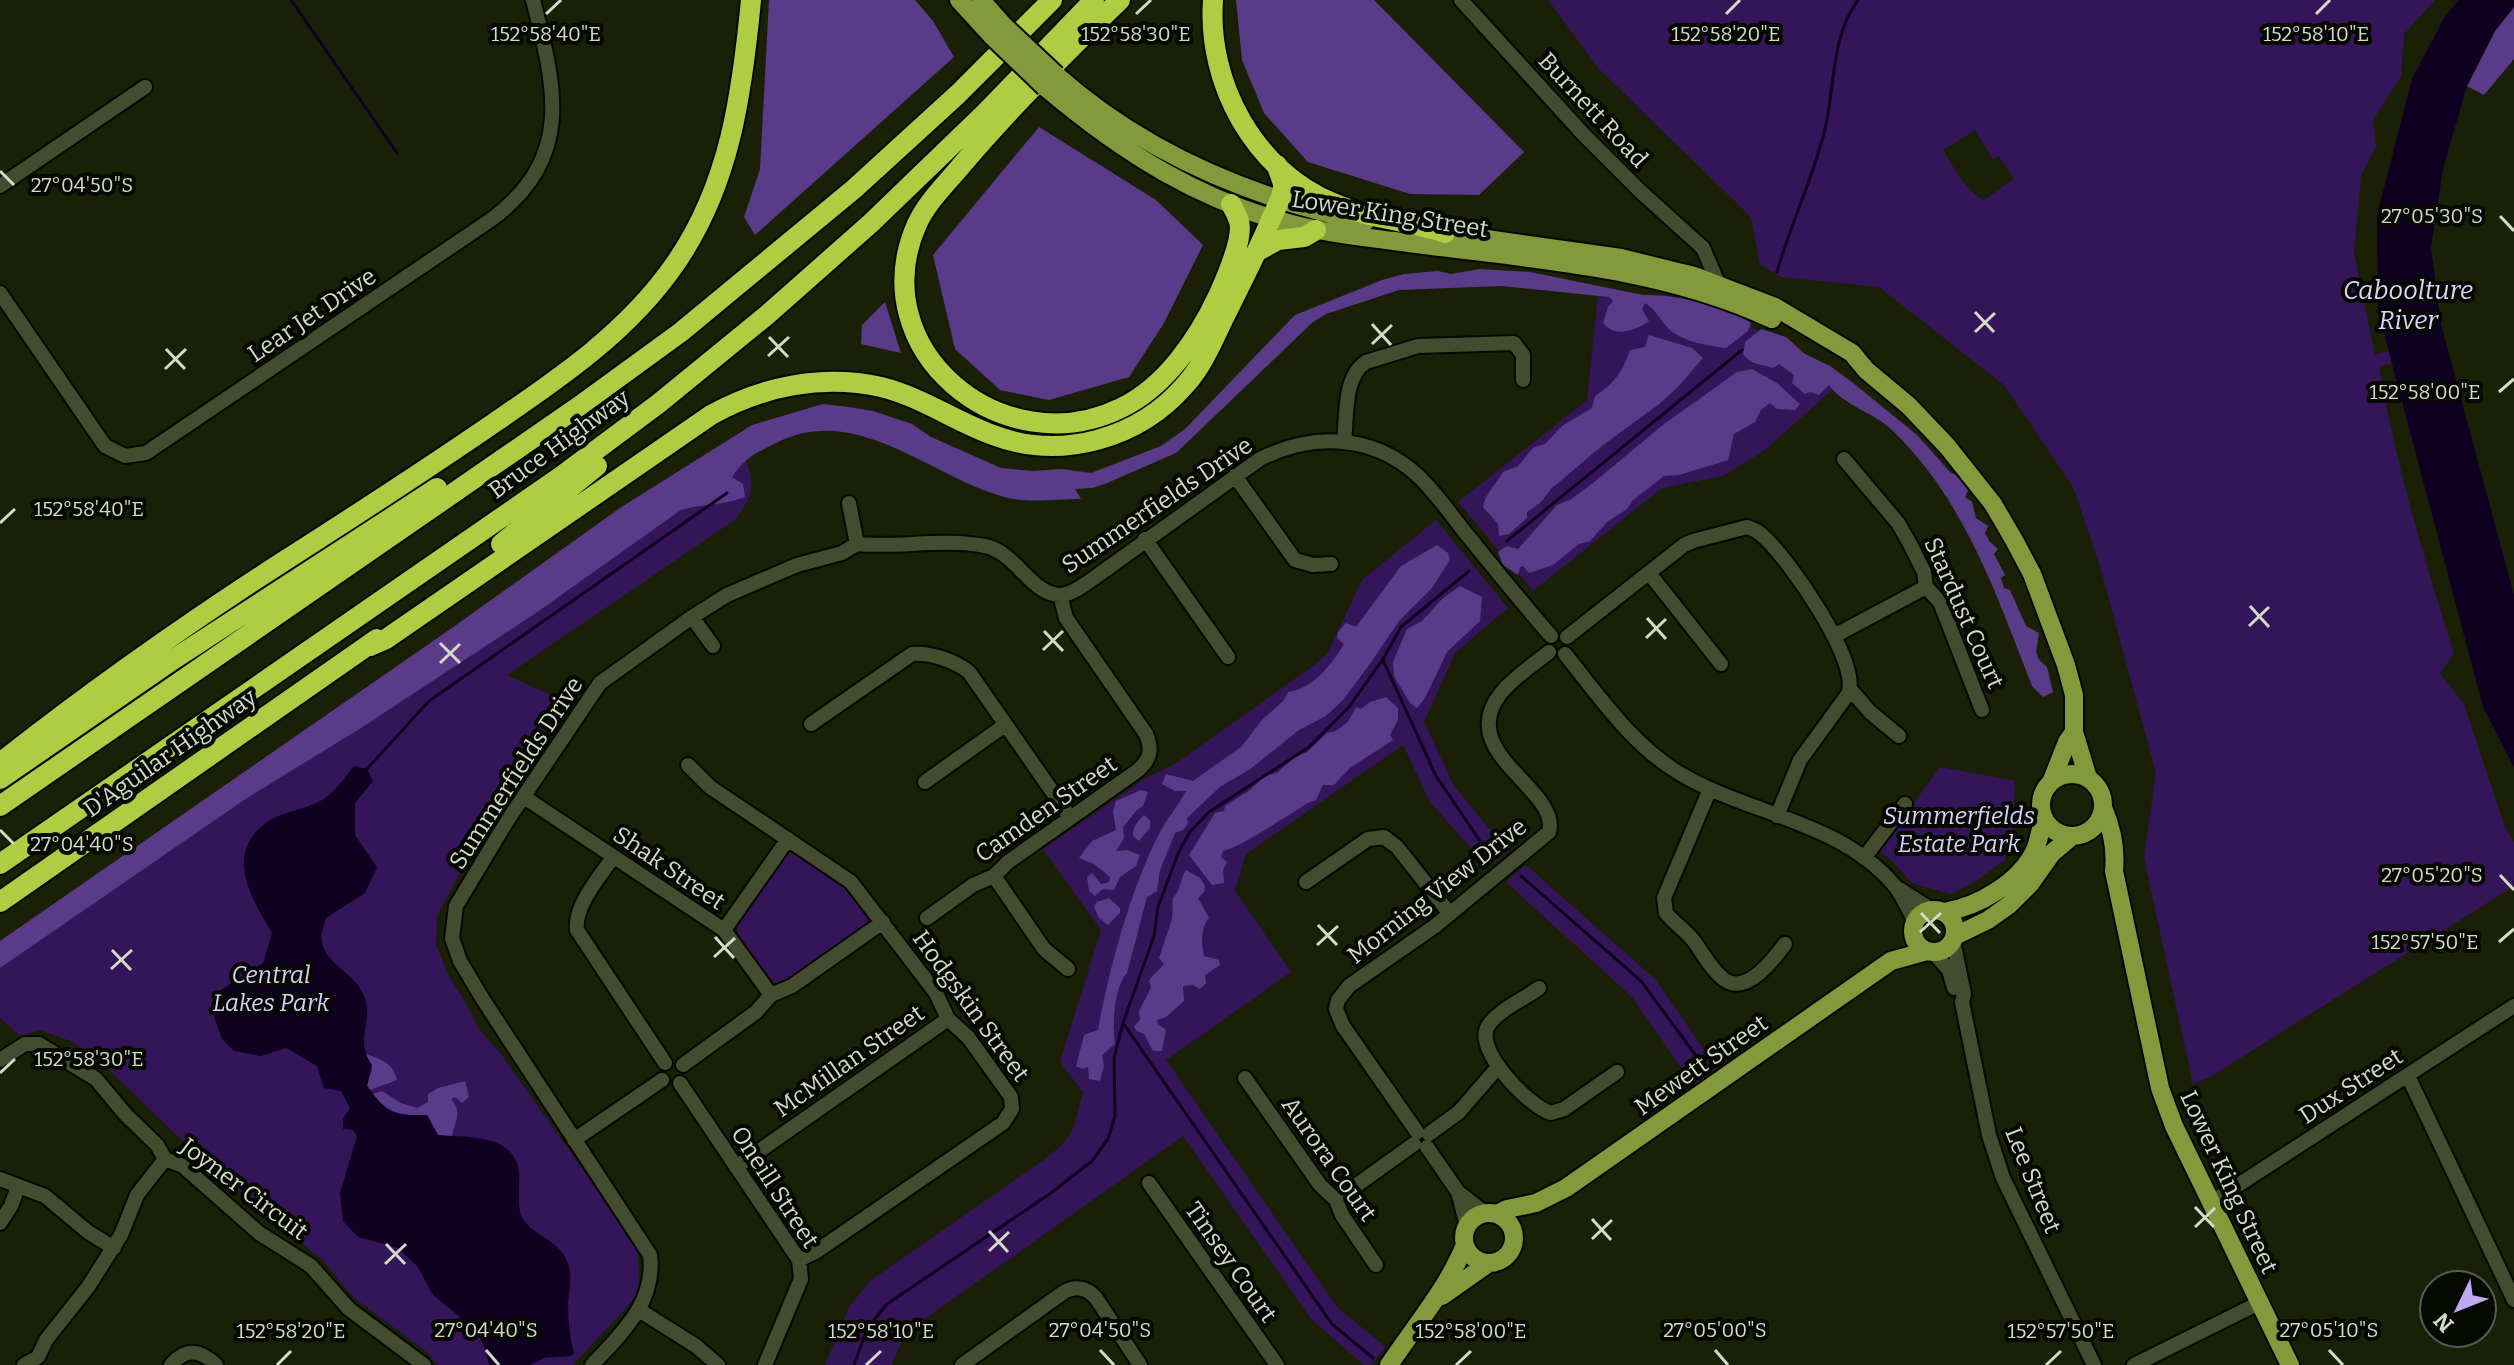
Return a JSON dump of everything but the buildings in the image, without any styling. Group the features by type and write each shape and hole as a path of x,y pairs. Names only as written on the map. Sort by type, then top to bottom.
{"highway":[{"path":"0,763 83,699 200,617 391,494 530,398 595,350 627,321 675,265 699,225 720,176 739,105 751,0"},
{"name":"Bruce Highway","path":"0,806 578,407 713,307 813,225 904,144 1052,0"},
{"name":"Bruce Highway","path":"0,864 612,439 767,315 871,223 996,102 1094,0"},
{"path":"1120,0 978,146 925,210 911,240 905,271 909,309 920,341 954,387 978,404 1006,417 1060,424 1107,415 1148,391 1182,354 1205,322 1237,243 1239,224 1231,204"},
{"path":"1213,0 1214,46 1225,88 1246,129 1277,165 1303,187 1332,203 1382,219 1445,233"},
{"path":"370,646 386,639 711,415 739,401 775,389 834,382 878,387 928,403 991,435 1025,444 1070,445 1113,436 1160,409 1193,376 1258,251 1276,209 1284,184 1277,165"},
{"path":"1258,251 1278,240 1304,237 1316,230"},
{"path":"0,779 174,659 549,414 578,407"},
{"path":"370,646 601,462 612,439"},
{"name":"D'Aguilar Highway","path":"0,902 370,646"}],"main road":[{"name":"Lower King Street","path":"959,0 998,30 1050,81 1140,160 1231,204 1621,258 1694,276 1866,370 1901,398 1947,446 1993,504 2014,540 2032,574 2071,681 2074,732 2088,778"},
{"name":"Lower King Street","path":"981,0 998,30"},
{"name":"Lower King Street","path":"1050,81 1163,150 1316,230 1598,268 1712,288"},
{"name":"Lower King Street","path":"2052,780 2074,732"},
{"path":"2070,774 2088,778 2101,791 2104,810 2092,830 2075,836 2052,853 2030,884 2009,905 1954,939 1944,949 1930,951 1916,941 1914,927 1922,913 1980,901 2022,869 2035,849 2044,819 2041,803 2052,780 2070,774"},
{"name":"Lower King Street","path":"2104,810 2160,1088 2174,1126 2290,1365"},
{"path":"2044,819 2055,832 2075,836 2100,848 2114,871"},
{"path":"1938,911 1952,920 1954,939"},
{"name":"Mewett Street","path":"1891,961 1914,927"},
{"name":"Mewett Street","path":"1491,1214 1536,1203 1566,1188 1891,961 1930,951"},
{"name":"Mewett Street","path":"1514,1235 1536,1203"},
{"path":"1389,1365 1459,1261 1466,1236 1471,1220 1491,1214 1509,1222 1514,1235 1509,1254 1489,1263 1474,1258 1466,1236"},
{"path":"1433,1303 1489,1263"}],"street":[{"name":"Lear Jet Drive","path":"0,293 105,446 125,456 146,453 492,219 521,192 544,152 553,112 551,70 533,0"},
{"name":"Burnett Road","path":"1461,0 1584,135 1703,248 1712,288"},
{"path":"0,186 145,87"},
{"path":"1694,276 1699,244"},
{"path":"1344,442 1351,381 1366,362 1418,346 1514,343 1523,355 1523,380"},
{"name":"Summerfields Drive","path":"592,1365 639,1310 648,1291 650,1255 460,961 452,938 456,906 600,683 692,617 749,584 797,565 842,553 857,544 873,547 915,543 984,546 1005,554 1041,588 1060,595 1094,578 1235,476 1281,449 1311,441 1344,442 1385,454 1415,474 1551,636"},
{"name":"Stardust Court","path":"1844,459 1898,523 1922,568 1926,587 1940,602 1982,710"},
{"path":"1235,476 1295,560 1313,565 1331,564"},
{"path":"849,503 857,544"},
{"path":"1567,637 1693,541 1747,527 1763,535 1787,563 1834,636 1851,676 1851,690 1800,760 1777,816"},
{"path":"1145,539 1228,657"},
{"path":"1649,573 1721,664"},
{"path":"1834,636 1926,587"},
{"name":"Camden Street","path":"927,918 973,885 994,876 1008,862 1137,771 1148,760 1151,749 1146,734 1066,618 1060,595"},
{"path":"692,617 713,646"},
{"path":"1561,633 1567,637 1570,644 1565,654 1558,657 1549,652 1547,642 1551,636 1561,633"},
{"name":"Morning View Drive","path":"1491,1214 1458,1192 1343,1026 1336,1009 1338,1000 1349,986 1450,914 1549,832 1551,825 1547,812 1497,751 1489,729 1490,716 1501,693 1549,652"},
{"path":"811,724 907,657 917,653 957,664 969,672 1070,817"},
{"path":"1565,654 1646,748 1676,772 1710,789 1819,832 1864,858 1895,887 1938,911"},
{"path":"1851,690 1870,712 1899,736"},
{"path":"925,782 1005,725"},
{"name":"Hodgskin Street","path":"688,765 710,787 851,882 936,993 948,1019 968,1037 1009,1090 1012,1103 1009,1116 1003,1123 799,1260"},
{"path":"1710,789 1664,898 1666,913 1692,938 1718,974 1731,983 1744,982 1763,970 1785,944"},
{"name":"Shak Street","path":"524,797 724,930 771,995"},
{"path":"1864,858 1905,804"},
{"path":"1306,882 1368,839 1384,837 1397,847 1450,914"},
{"path":"724,930 788,839"},
{"path":"613,857 582,906 576,922 577,930 665,1063"},
{"path":"994,876 1044,949 1068,969"},
{"path":"1895,887 1914,927"},
{"path":"683,1065 756,1012 771,995 792,986 883,922"},
{"name":"Lee Street","path":"1954,939 1964,994 1962,1002 1989,1135 2003,1178 2094,1365"},
{"name":"Lee Street","path":"1930,951 1949,970 1956,995 1962,1002"},
{"path":"1539,988 1486,1028 1488,1045 1498,1067 1536,1105 1551,1113 1564,1109 1617,1072"},
{"name":"Dux Street","path":"2212,1202 2514,1006"},
{"name":"McMillan Street","path":"736,1167 948,1019"},
{"name":"Joyner Circuit","path":"0,1060 25,1044 44,1046 102,1084 125,1114 157,1145 165,1159 183,1166 259,1233 311,1266 349,1309 424,1365"},
{"path":"672,1060 683,1065 685,1077 680,1083 668,1085 662,1080 660,1069 665,1063 672,1060"},
{"path":"1336,1200 1459,1112 1498,1067"},
{"path":"2408,1076 2514,1300"},
{"name":"Aurora Court","path":"1245,1078 1320,1185 1336,1200 1342,1215 1376,1265"},
{"path":"574,1140 662,1080"},
{"name":"Oneill Street","path":"680,1083 799,1260 801,1279 765,1365"},
{"path":"24,1365 41,1361 46,1340 114,1248 137,1195 165,1159"},
{"path":"0,1179 45,1196 88,1232 114,1248"},
{"name":"Tinsey Court","path":"1149,1183 1277,1365"},
{"path":"0,1223 18,1187"},
{"name":"Morning View Drive","path":"1458,1192 1466,1236"},
{"path":"962,1365 1064,1292 1078,1287 1096,1298 1140,1365"},
{"path":"2134,1365 2259,1303"},
{"path":"639,1310 696,1346 718,1365"},
{"path":"171,1365 183,1353 190,1351 201,1353 216,1365"}],"green space":[{"path":"1548,0 2435,0 2404,34 2401,76 2373,120 2376,147 2361,175 2354,253 2375,355 2389,351 2392,363 2379,367 2386,404 2412,512 2454,654 2440,673 2464,704 2504,825 2514,843 2514,886 2210,1077 2193,1084 2144,858 2156,773 2100,566 2073,487 2004,385 1879,287 1781,277 1760,265 1751,217 1599,69","holes":["1975,130 1993,159 1999,156 2014,179 1984,200 1966,185 1943,150"]},
{"path":"1598,295 1672,297 1750,326 1843,380 1765,450 1723,476 1662,488 1533,591 1458,502 1587,400"},
{"name":"Central Lakes Park","path":"745,458 751,476 751,490 736,519 507,675 570,704 471,852 437,916 436,945 448,975 478,1028 501,1054 638,1248 639,1294 573,1365 437,1365 428,1353 353,1297 323,1260 267,1218 108,1069 73,1042 40,1030 20,1036 0,1018 0,962"},
{"path":"1436,520 1508,608 1455,653 1424,722 1454,786 1497,838 1511,850 1488,867 1430,802 1403,745 1246,854 1235,891 1291,972 1166,1060 1337,1307 1386,1347 1371,1365 1364,1365 1312,1320 1183,1136 905,1333 892,1365 825,1365 849,1307 870,1281 1045,1159 1064,1143 1074,1127 1083,1092 1060,1062 1101,930 1043,849 1143,780 1178,762 1313,666 1327,654 1362,580"},
{"name":"Summerfields Estate Park","path":"1940,767 2015,781 2012,841 2005,860 1951,894 1912,883 1879,851"},
{"path":"795,851 844,882 863,904 868,915 866,927 785,983 774,983 738,935 737,924 781,857"},
{"path":"1526,865 1656,980 1717,1069 1693,1085 1632,997 1506,882"}],"shaded area":[{"path":"769,0 915,0 933,21 954,57 755,235 744,217 760,169"},
{"path":"1236,0 1374,0 1524,152 1479,195 1410,194 1308,162 1264,113 1242,60"},
{"path":"2514,7 2514,59 2484,95 2467,86 2495,31"},
{"path":"1039,127 1156,200 1203,245 1164,323 1129,377 1049,400 1000,390 955,349 933,255"},
{"path":"1480,269 1530,272 1643,295 1684,299 1728,311 1751,323 1748,331 1726,348 1702,344 1678,335 1645,303 1642,309 1649,321 1638,328 1619,332 1603,323 1613,301 1609,297 1501,286 1399,290 1326,314 1313,322 1176,453 1107,483 1075,489 1081,499 1034,501 1008,498 979,488 893,447 835,431 805,433 774,444 750,457 732,477 743,484 745,497 681,510 533,615 361,728 247,798 0,968 0,941 620,508 752,425 823,404 849,407 912,424 931,437 1001,468 1091,473 1161,446 1185,429 1295,315 1404,274 1438,271 1451,274"},
{"path":"885,302 901,353 861,344 862,325"},
{"path":"1761,329 1786,337 1805,354 1830,366 1852,382 1917,435 1950,472 1965,480 1968,491 1965,497 1972,502 1976,518 1988,526 1985,533 1998,549 1994,554 2005,575 2001,578 2004,588 2010,590 2026,626 2039,633 2036,652 2047,667 2053,692 2043,697 2032,686 1976,550 1940,487 1918,458 1886,425 1843,399 1829,385 1819,395 1805,394 1792,383 1794,375 1779,364 1773,368 1746,358 1743,354 1745,342"},
{"path":"1649,335 1692,348 1703,358 1658,405 1603,445 1551,489 1509,534 1499,536 1498,524 1483,507 1488,493 1503,472 1518,466 1533,448 1546,443 1562,426 1592,408 1595,396 1617,376 1630,350 1645,347"},
{"path":"1752,369 1777,383 1800,404 1795,410 1777,409 1770,403 1761,410 1755,422 1734,434 1728,460 1679,475 1664,476 1632,501 1627,509 1607,522 1590,541 1579,544 1553,565 1529,573 1523,566 1518,575 1503,565 1498,552 1507,546 1518,549 1557,505 1570,500 1664,424 1737,372"},
{"path":"1437,545 1448,553 1450,560 1432,588 1399,621 1343,700 1326,716 1299,730 1249,770 1221,786 1187,818 1188,824 1183,830 1175,833 1160,870 1157,891 1147,897 1127,973 1119,987 1114,1016 1115,1044 1102,1055 1104,1066 1100,1081 1089,1079 1088,1067 1082,1069 1076,1066 1084,1035 1098,1030 1115,955 1139,879 1159,834 1186,791 1175,791 1162,784 1166,774 1193,781 1241,747 1288,692 1314,681 1327,667 1344,644 1337,638 1338,632 1346,623 1356,627 1401,566"},
{"path":"1460,586 1482,597 1480,621 1447,652 1417,708 1410,703 1394,676 1393,662 1407,629 1422,621 1442,599"},
{"path":"1386,697 1398,708 1398,720 1390,735 1393,740 1350,768 1334,785 1323,785 1316,800 1223,851 1221,857 1227,862 1223,870 1224,883 1212,885 1189,855 1215,813 1224,811 1225,806 1250,790 1264,776 1277,773 1327,733 1336,731 1348,722 1356,707 1361,709 1370,702"},
{"path":"1141,790 1148,792 1143,806 1123,827 1124,838 1116,851 1127,850 1140,855 1136,866 1120,877 1114,890 1103,889 1095,896 1089,891 1087,877 1092,873 1101,884 1109,882 1110,877 1094,864 1079,858 1092,841 1116,830 1113,811 1116,801"},
{"path":"1144,815 1150,820 1150,828 1139,841 1133,836 1134,829"},
{"path":"1186,870 1200,878 1205,886 1198,898 1209,918 1203,930 1203,951 1204,956 1219,960 1220,965 1205,975 1206,983 1200,989 1193,985 1183,986 1184,1001 1166,1017 1157,1020 1166,1030 1162,1051 1153,1051 1144,1034 1136,1031 1134,1026 1140,1020 1139,1011 1151,988 1149,980 1164,964 1159,958 1172,919 1173,898"},
{"path":"1109,898 1120,908 1120,913 1108,925 1099,918 1094,907 1097,902"},
{"path":"364,1053 389,1065 397,1080 370,1090 367,1085 372,1070"},
{"path":"465,1081 469,1097 462,1103 455,1097 451,1099 457,1113 452,1136 438,1135 427,1115 397,1112 384,1106 373,1094 382,1091 401,1103 417,1108 428,1102 428,1094 438,1088"}],"water":[{"name":"Caboolture River","path":"2458,0 2514,0 2514,7 2495,31 2467,86 2443,169 2431,247 2441,324 2514,595 2514,768 2483,707 2378,311 2377,215 2412,79 2443,20"},
{"path":"354,766 367,769 373,781 355,803 355,835 377,867 365,893 326,918 322,940 330,958 356,982 365,998 364,1048 372,1065 367,1086 391,1111 427,1115 438,1135 488,1140 508,1150 515,1159 519,1172 521,1215 530,1227 561,1251 568,1263 568,1317 574,1354 571,1356 544,1358 530,1365 489,1365 485,1348 474,1328 433,1295 417,1266 398,1248 358,1237 343,1221 340,1193 357,1136 353,1130 343,1129 343,1119 350,1108 341,1091 324,1088 317,1066 286,1048 261,1056 234,1051 222,1039 214,1017 219,991 263,963 272,933 250,891 244,862 246,848 267,822 325,798"}],"waterway":[{"path":"291,0 397,153"},
{"path":"1777,272 1823,137 1842,32 1858,0"},
{"path":"1507,541 1742,350"},
{"path":"367,769 429,701 727,493"},
{"path":"854,1365 867,1329 887,1304 1051,1193 1092,1161 1108,1139 1115,1116 1114,1058 1123,1023 1154,936 1158,907 1179,851 1190,832 1209,812 1309,747 1349,707 1401,627 1469,571"},
{"path":"1383,660 1436,776 1480,841 1497,855"},
{"path":"1521,876 1641,981 1705,1068"},
{"path":"1123,1023 1332,1324 1373,1358"}]}
